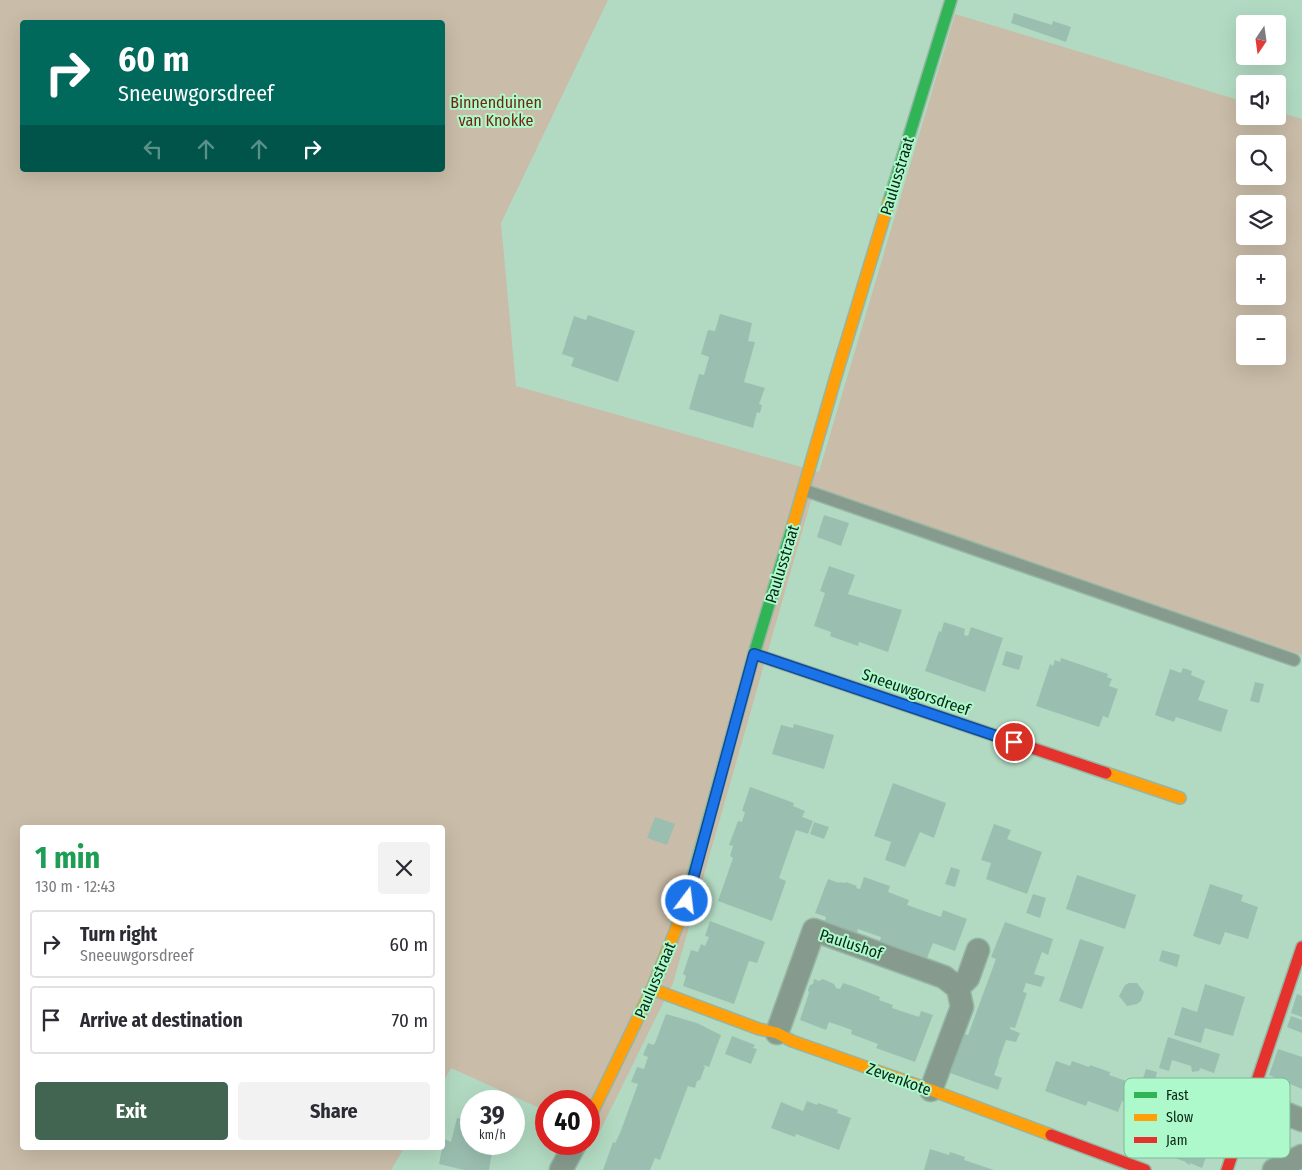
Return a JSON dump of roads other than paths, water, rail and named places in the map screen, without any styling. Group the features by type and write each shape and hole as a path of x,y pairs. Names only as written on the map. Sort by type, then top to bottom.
{"street":[{"name":"Paulusstraat","path":"600,1096 652,989 685,907 754,654 804,490 836,376 951,0"},
{"name":"Sneeuwgorsdreef","path":"754,654 1180,798"},
{"name":"Paulushof","path":"777,1033 814,930 944,977 958,988"},
{"path":"1257,1078 1302,947"},
{"path":"931,1090 962,1007 958,988 968,978 978,950"},
{"name":"Zevenkote","path":"652,989 759,1029 777,1033 792,1041 931,1090 1145,1170"},
{"path":"1290,1115 1302,1120"},
{"path":"561,1170 569,1155"},
{"path":"1274,1170 1302,1156"},
{"path":"1227,1170 1231,1158"}],"lane":[{"path":"804,490 1294,660"}],"park label":[{"name":"Binnenduinen van Knokke","path":"496,111"}]}
